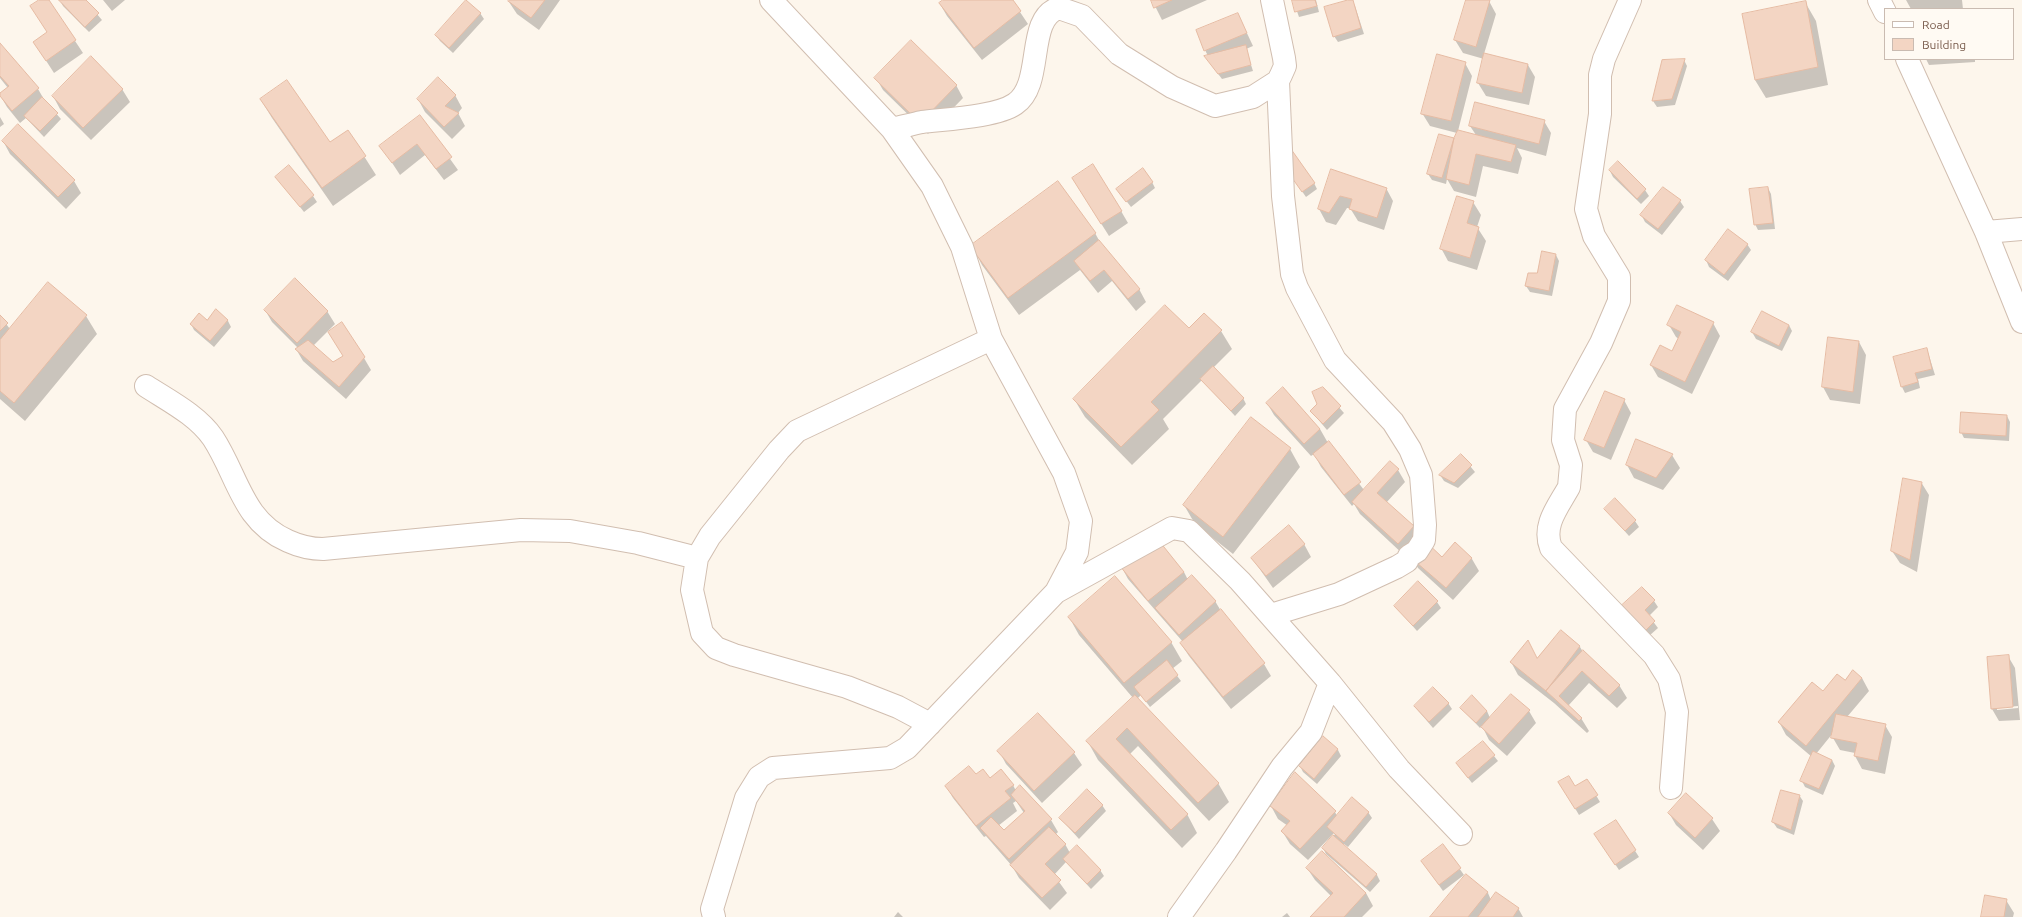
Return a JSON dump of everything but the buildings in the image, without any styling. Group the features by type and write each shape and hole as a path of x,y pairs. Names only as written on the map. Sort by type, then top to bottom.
{"street":[{"path":"714,917 712,910 746,798 759,776 773,768 890,758 907,748 1056,592 1077,552 1081,521 1064,473 990,339 962,248 932,186 892,129 771,0"},
{"path":"1270,615 1339,594 1397,568 1407,561 1409,556 1417,551 1424,540 1425,525 1421,475 1410,448 1393,422 1335,360 1297,288 1292,274 1283,196 1278,81 1285,66 1272,0"},
{"path":"1630,0 1604,59 1600,75 1600,114 1586,209 1594,236 1619,278 1619,301 1601,343 1565,410 1563,440 1571,465 1570,481 1569,486 1550,522 1547,535 1551,548 1654,655 1669,679 1677,712 1671,788"},
{"path":"1879,0 1884,10"},
{"path":"892,129 920,123 991,113 1016,104 1032,78 1035,49 1046,17 1049,12 1059,8 1082,16 1119,54 1172,87 1215,106 1253,97 1278,81"},
{"path":"1907,60 1986,232 2022,322"},
{"path":"1986,232 2022,229"},
{"path":"930,724 898,707 847,687 734,655 716,648 702,633 692,590 697,558 710,536 779,450 797,431 990,339"},
{"path":"146,386 174,404 205,429 224,458 249,510 262,525 273,535 305,548 323,549 521,530 570,531 638,543 697,558"},
{"path":"1056,592 1172,528 1189,531 1240,581 1330,684 1399,769 1461,834"},
{"path":"1179,917 1231,845 1282,767 1311,732 1330,684"}]}
